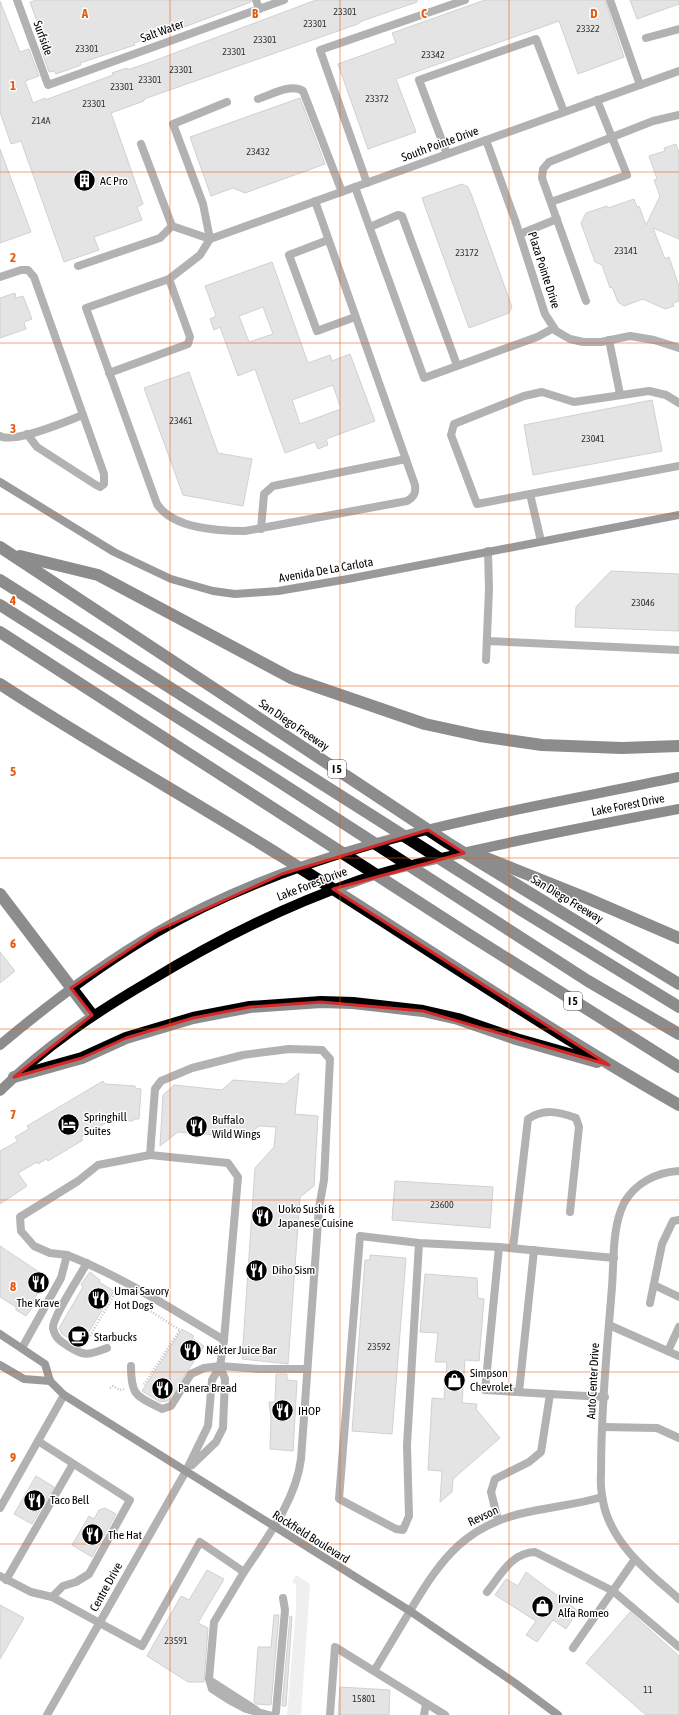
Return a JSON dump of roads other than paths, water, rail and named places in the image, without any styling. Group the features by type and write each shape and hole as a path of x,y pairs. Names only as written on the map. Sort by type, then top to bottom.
{"highway":[{"name":"San Diego Freeway","path":"0,547 448,843 679,984"},
{"path":"12,554 98,575 291,678 425,724 480,736 542,745 622,748 679,746"},
{"path":"0,580 514,906 679,1007"},
{"path":"0,605 268,774 588,981 679,1034"},
{"name":"I 5","path":"0,632 502,956 679,1067"},
{"path":"0,684 52,718 211,812 609,1065 679,1105"},
{"path":"448,843 584,897 679,938"},
{"path":"0,894 92,1015"},
{"path":"14,1077 82,1058 126,1038 193,1018 250,1007 321,1002 367,1004 423,1011 458,1019 516,1039 609,1065"}],"main road":[{"name":"Avenida De La Carlota","path":"0,482 114,552 172,579 213,591 235,594 278,591 679,515"},
{"name":"Lake Forest Drive","path":"0,1045 94,971 157,932 238,892 282,874 416,832 679,777"},
{"name":"Lake Forest Drive","path":"0,1091 14,1077 92,1015 182,961 276,912 366,878 534,836 679,809"},
{"name":"Rockfield Boulevard","path":"0,1334 45,1364 50,1381 64,1395 274,1528 410,1611 515,1683 558,1715"},
{"path":"0,1365 24,1379 50,1381"}],"street":[{"name":"Surfside","path":"17,0 48,85"},
{"path":"256,0 259,9"},
{"name":"Salt Water","path":"48,85 284,0"},
{"path":"366,183 320,50 465,0"},
{"path":"610,0 640,85"},
{"path":"646,38 679,29"},
{"path":"447,154 419,80 536,38 564,112"},
{"name":"South Pointe Drive","path":"210,239 679,71"},
{"path":"258,99 288,89 298,88 303,91 342,192"},
{"path":"551,202 627,175 597,100"},
{"path":"227,102 173,124 203,204 210,239 200,255 169,279 86,308 161,510 169,518 202,528 226,531 261,529 407,501 414,497 416,491 406,459 315,202"},
{"path":"586,301 558,219 542,178 543,169 549,162 653,121 679,115"},
{"name":"Plaza Pointe Drive","path":"486,140 520,234 545,314 554,328 570,339 583,342 609,340 630,336 654,340 679,348"},
{"path":"141,144 172,226"},
{"path":"355,187 424,378 537,337 554,328"},
{"path":"370,227 398,216 402,216 457,365"},
{"path":"520,234 558,219"},
{"path":"172,226 210,239"},
{"path":"78,266 160,238 172,226"},
{"path":"328,240 289,255 317,331 355,317"},
{"path":"0,277 21,270 28,270 34,277 104,474 104,484 100,486 37,447 27,434"},
{"path":"109,373 188,344 190,337 169,279"},
{"path":"609,340 620,394"},
{"path":"679,403 666,395 649,390 574,402 542,392 524,396 454,424 451,435 477,504 679,466"},
{"path":"0,436 4,438 11,438 27,434 83,415"},
{"path":"261,529 264,494 273,486 406,459"},
{"path":"530,494 541,541"},
{"path":"486,660 488,551"},
{"path":"487,641 679,650"},
{"path":"150,1155 155,1089 161,1081 192,1068 243,1056 289,1049 322,1050 330,1059 324,1180 319,1208 299,1477 274,1528 244,1572 214,1622 209,1679 210,1686 216,1692 246,1709 269,1715"},
{"path":"513,1248 528,1119 535,1114 558,1111 576,1118 579,1127 570,1212"},
{"path":"220,1366 224,1340 238,1176 228,1163 150,1155 98,1165 78,1181 20,1217 21,1231 34,1246 50,1253 67,1255 87,1263 139,1290 224,1340"},
{"name":"Auto Center Drive","path":"679,1171 661,1174 650,1178 635,1189 628,1197 621,1212 614,1258 600,1474 602,1497 606,1511 618,1538 635,1559 679,1599"},
{"path":"650,1303 662,1244 673,1221 679,1220"},
{"path":"419,1243 407,1445 409,1516 403,1530 396,1528 339,1499 360,1236 419,1243 513,1248 614,1258"},
{"path":"499,1247 485,1390 605,1397"},
{"path":"519,1392 534,1250"},
{"path":"22,1348 54,1293 61,1278 67,1255"},
{"path":"87,1263 54,1321 55,1335 58,1340 81,1354 88,1355 107,1348"},
{"path":"654,1285 679,1297"},
{"path":"609,1325 679,1356"},
{"path":"668,1351 679,1327"},
{"path":"131,1366 131,1382 133,1389 141,1398 162,1409 171,1406 192,1374 204,1368 220,1366 259,1369 307,1369"},
{"name":"Centre Drive","path":"186,1471 216,1442 222,1428 225,1379 220,1366"},
{"name":"Centre Drive","path":"47,1715 186,1471 208,1426 212,1380 220,1366"},
{"path":"498,1520 491,1492 495,1479 529,1462 541,1452 550,1394"},
{"path":"0,1508 64,1395"},
{"path":"603,1427 657,1428 679,1438"},
{"path":"38,1441 130,1500 88,1574 76,1582 63,1586 52,1597"},
{"path":"74,1464 3,1578 31,1592 52,1597 98,1624 142,1646 200,1542 244,1572"},
{"name":"Revson","path":"374,1671 438,1567 455,1548 472,1534 498,1520 532,1511 580,1504 602,1497"},
{"path":"487,1592 514,1559 522,1554 535,1552 613,1591 679,1647"},
{"path":"572,1648 635,1559"},
{"path":"274,1715 276,1712 285,1610 283,1598"},
{"path":"330,1715 335,1647 445,1715"},
{"path":"424,1715 426,1704"}],"place":[{"name":"AC Pro","path":"85,181"},
{"name":"Springhill Suites","path":"68,1124"},
{"name":"Buffalo Wild Wings","path":"196,1127"},
{"name":"Uoko Sushi & Japanese Cuisine","path":"262,1216"},
{"name":"Diho Sism","path":"256,1270"},
{"name":"The Krave","path":"38,1282"},
{"name":"Umai Savory Hot Dogs","path":"98,1298"},
{"name":"Starbucks","path":"78,1337"},
{"name":"Nékter Juice Bar","path":"190,1350"},
{"name":"Simpson Chevrolet","path":"454,1380"},
{"name":"Panera Bread","path":"162,1388"},
{"name":"IHOP","path":"283,1411"},
{"name":"Taco Bell","path":"34,1500"},
{"name":"The Hat","path":"92,1535"},
{"name":"Irvine Alfa Romeo","path":"542,1606"}]}
